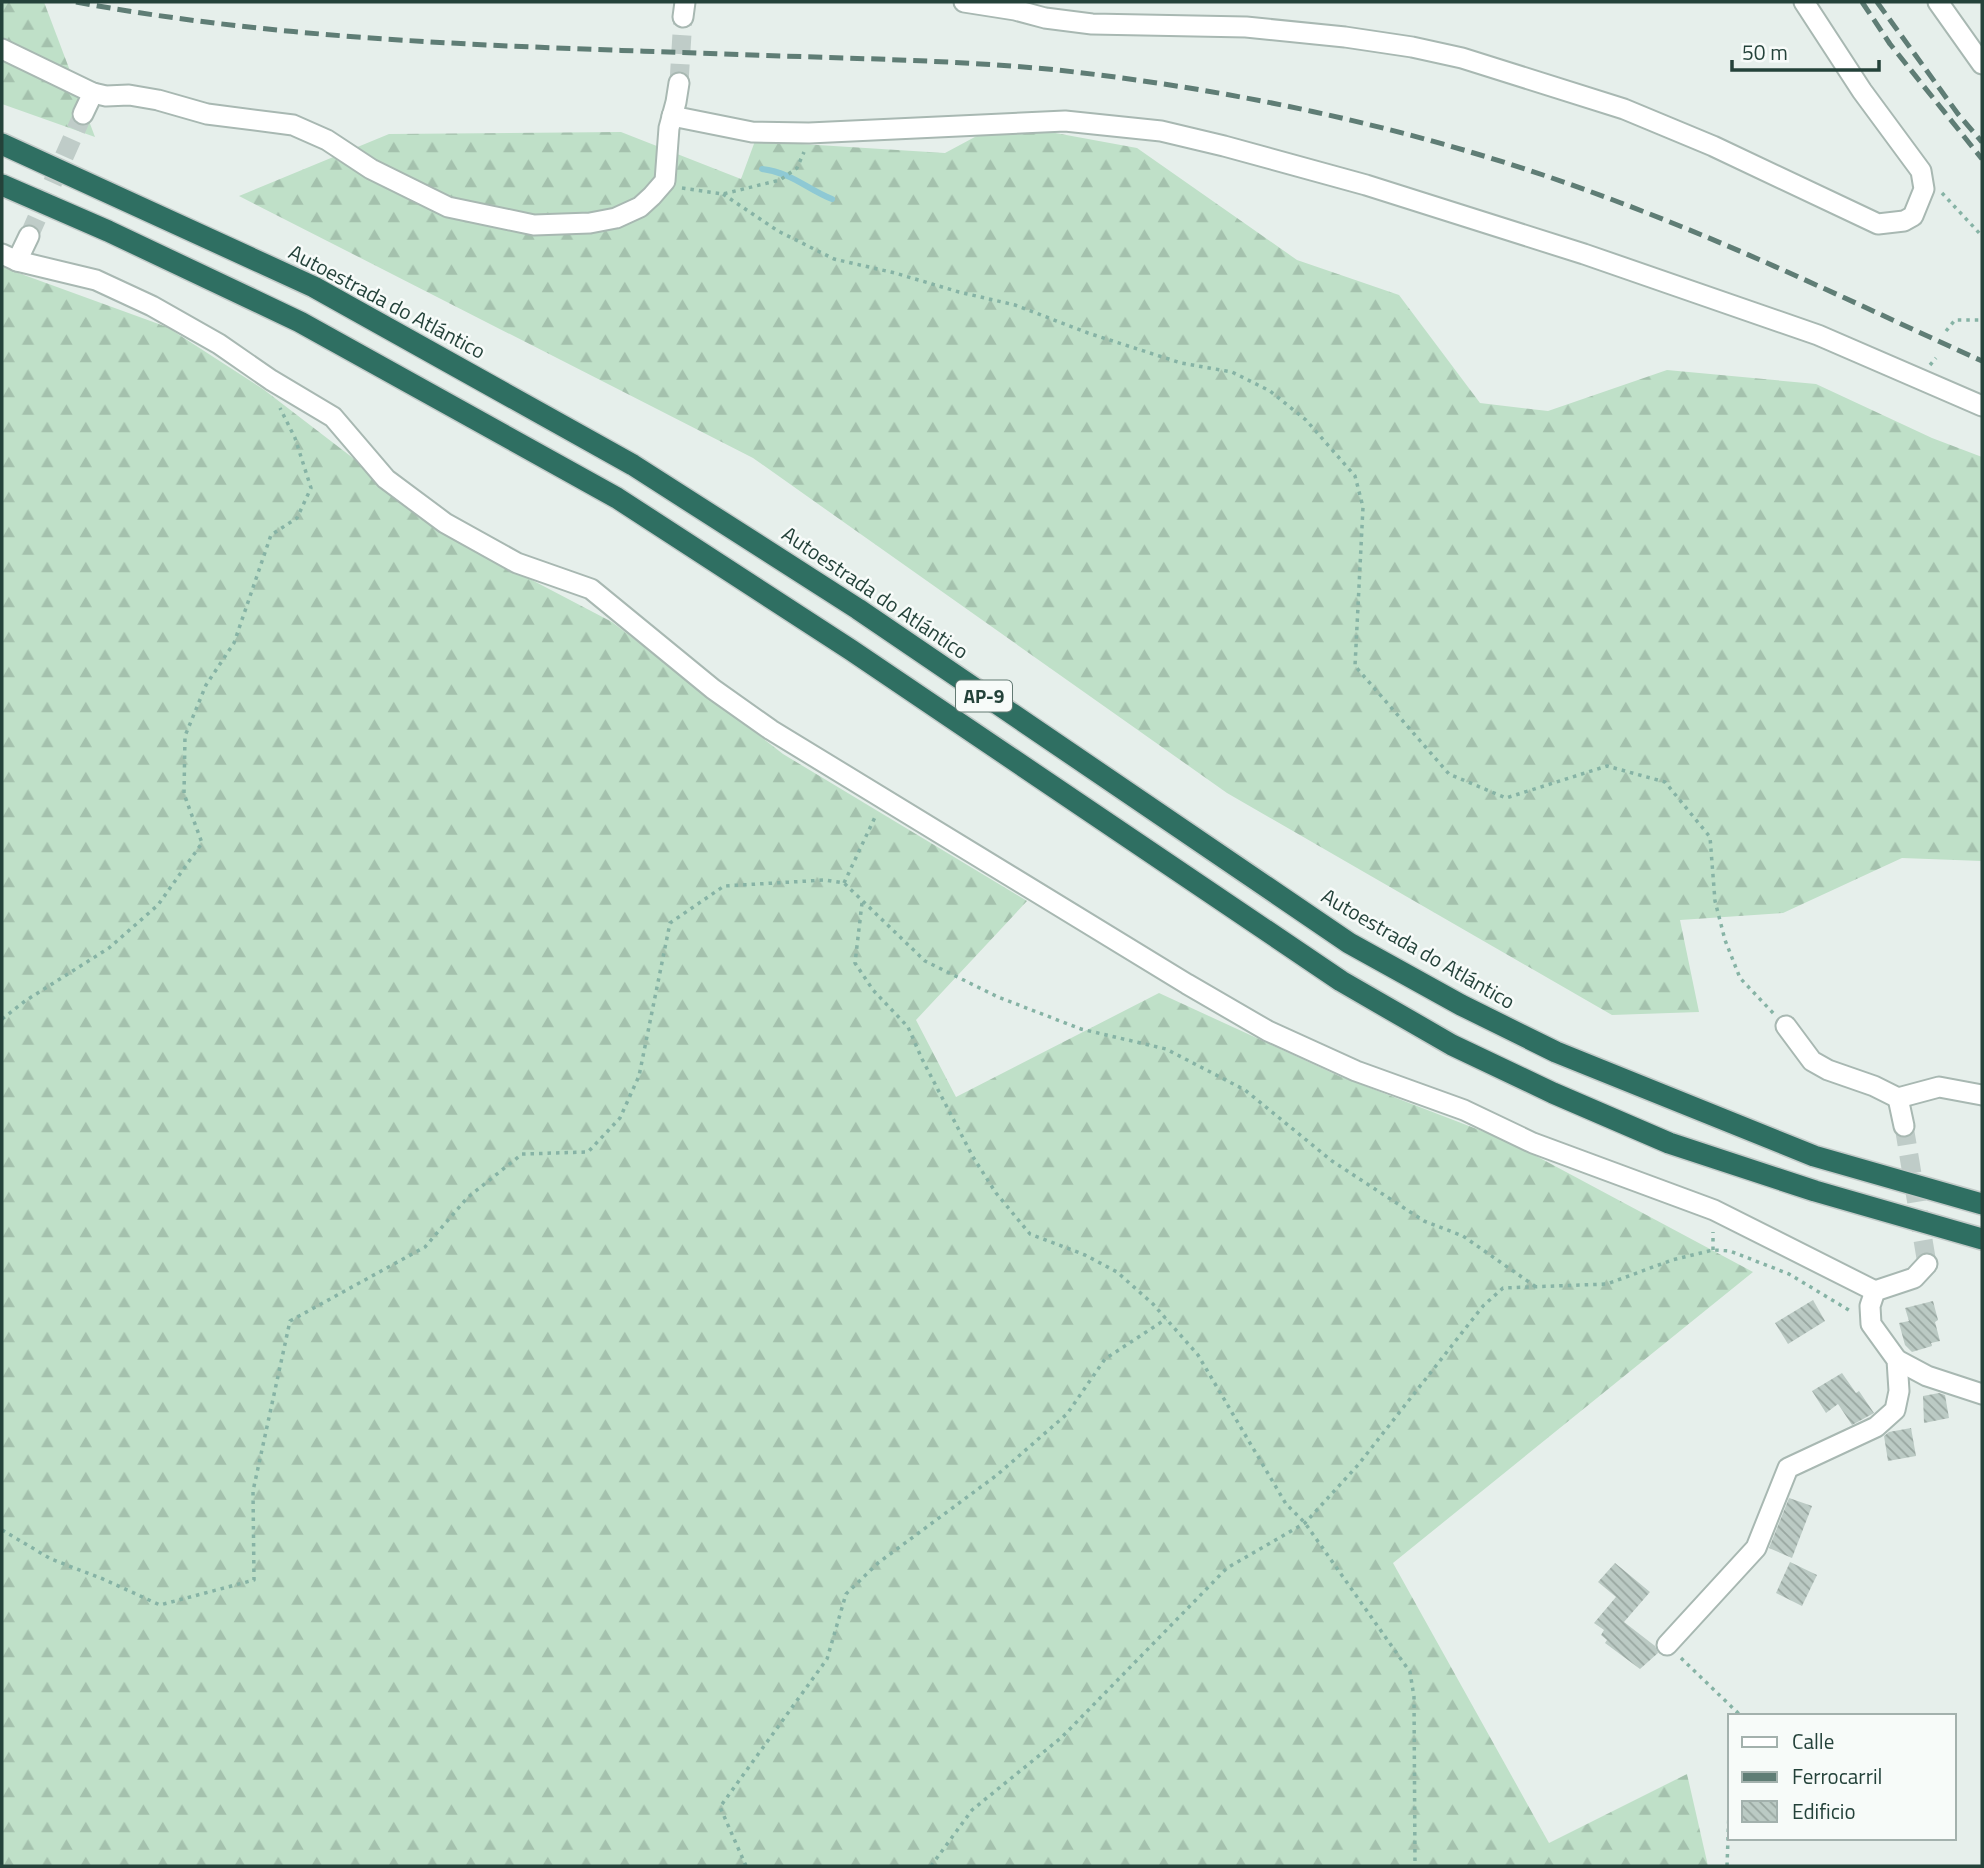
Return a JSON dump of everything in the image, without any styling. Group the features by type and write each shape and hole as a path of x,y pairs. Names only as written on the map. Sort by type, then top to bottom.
{"highway":[{"name":"Autoestrada do Atlántico","path":"2,144 314,287 633,465 858,609 1349,943 1461,1005 1556,1052 1814,1156 1982,1204"},
{"name":"AP-9","path":"2,185 108,231 300,322 617,498 851,650 1341,981 1452,1045 1553,1093 1669,1143 1815,1191 1982,1239"}],"street":[{"path":"964,2 1092,24 1246,27 1358,39 1462,58 1624,109 1713,146 1878,224 1905,222 1913,216 1924,189 1921,171 1862,91 1804,2"},
{"path":"1938,2 1982,64"},
{"path":"2,49 93,93 106,96 129,95 207,114 293,125 318,135 370,169 448,207 534,225 590,223 616,218 640,207 665,181 670,122 678,83"},
{"path":"83,114 93,93"},
{"path":"670,122 752,132 809,133 1065,121 1161,131 1366,185 1597,258 1818,335 1982,407"},
{"path":"29,236 9,258 96,280 152,306 219,344 271,380 333,417 386,479 446,523 517,563 591,589 713,689 771,730 1187,985 1268,1031 1356,1071 1464,1110 1533,1143 1714,1210 1875,1292 1914,1278 1927,1264"},
{"path":"1786,1026 1812,1061 1898,1098 1939,1087 1982,1095"},
{"path":"1898,1098 1905,1126"},
{"path":"1875,1292 1870,1306 1871,1324 1897,1360 1927,1376 1982,1394"},
{"path":"1667,1645 1756,1548 1788,1468 1877,1427 1895,1410 1899,1391 1897,1360"}],"path":[{"path":"665,181 685,189 723,194 780,180 797,168"},
{"path":"1921,171 1982,236"},
{"path":"723,194 778,231 834,259 1016,305 1088,333 1181,363 1232,372 1270,391 1306,420 1355,476 1363,507 1355,666 1449,774 1506,798 1607,766 1665,782 1710,837 1715,901 1725,940 1740,978 1786,1026"},
{"path":"1946,331 1955,320 1982,320"},
{"path":"2,1019 25,1001 109,948 158,905 202,843 184,794 185,736 205,685 234,643 271,535 297,518 311,488 295,438 275,400 271,380"},
{"path":"844,883 884,800"},
{"path":"2,1530 51,1559 103,1578 160,1605 254,1580 253,1491 290,1321 425,1247 467,1198 522,1154 587,1152 620,1118 639,1076 670,923 724,886 825,880 844,883 925,961 998,997 1081,1029 1166,1049 1245,1090 1332,1161 1424,1222 1463,1236 1536,1287"},
{"path":"862,902 855,963 873,990 908,1027 973,1157 996,1193 1030,1234 1085,1255 1117,1272 1198,1354 1286,1504 1305,1523 1410,1672 1414,1697 1415,1866"},
{"path":"931,1866 972,1810 1062,1737 1227,1568 1305,1523 1358,1465 1483,1306 1503,1289 1606,1284 1672,1259 1713,1250 1730,1251 1788,1274 1822,1292 1871,1324"},
{"path":"746,1866 720,1807 827,1659 846,1594 878,1563 997,1475 1067,1414 1105,1359 1166,1319"},
{"path":"1667,1645 1738,1714"},
{"path":"1727,1866 1728,1839"}],"green space":[{"path":"2,2 44,2 95,137 2,104"},
{"path":"1001,123 1137,148 1297,260 1399,295 1480,403 1548,411 1667,370 1816,384 1932,438 1982,457 1982,861 1902,858 1783,913 1680,920 1699,1012 1612,1015 1227,793 753,458 239,196 389,134 621,132 741,179 755,141 945,153"},
{"path":"2,267 167,327 263,389 469,547 612,622 783,754 1027,901 916,1020 956,1097 1159,993 1339,1076 1508,1141 1753,1272 1393,1563 1549,1843 1687,1774 1708,1866 2,1866"}],"building":[{"path":"1813,1300 1825,1321 1788,1344 1775,1323"},
{"path":"1933,1301 1940,1341 1912,1352 1905,1345 1899,1323 1909,1321 1905,1308"},
{"path":"1842,1373 1874,1413 1852,1425 1838,1404 1826,1413 1812,1391"},
{"path":"1939,1393 1945,1395 1949,1418 1924,1423 1923,1396"},
{"path":"1911,1428 1916,1456 1888,1461 1884,1436 1889,1432"},
{"path":"1789,1498 1812,1506 1792,1558 1769,1548"},
{"path":"1790,1562 1817,1575 1802,1606 1776,1593"},
{"path":"1615,1563 1650,1592 1624,1622 1655,1646 1658,1653 1640,1669 1605,1643 1607,1640 1601,1635 1604,1630 1594,1623 1616,1597 1598,1582"}],"waterway":[{"path":"762,169 791,177 832,199"}],"tunnel":[{"path":"679,83 683,17"},
{"path":"29,236 83,114"},
{"path":"1904,1126 1927,1264"}],"railway":[{"path":"76,2 164,16 340,36 1023,67 1129,79 1272,103 1414,136 1553,178 1758,259 1982,361"},
{"path":"1862,2 1890,44 1982,159"},
{"path":"1877,2 1958,114 1982,142"}]}
